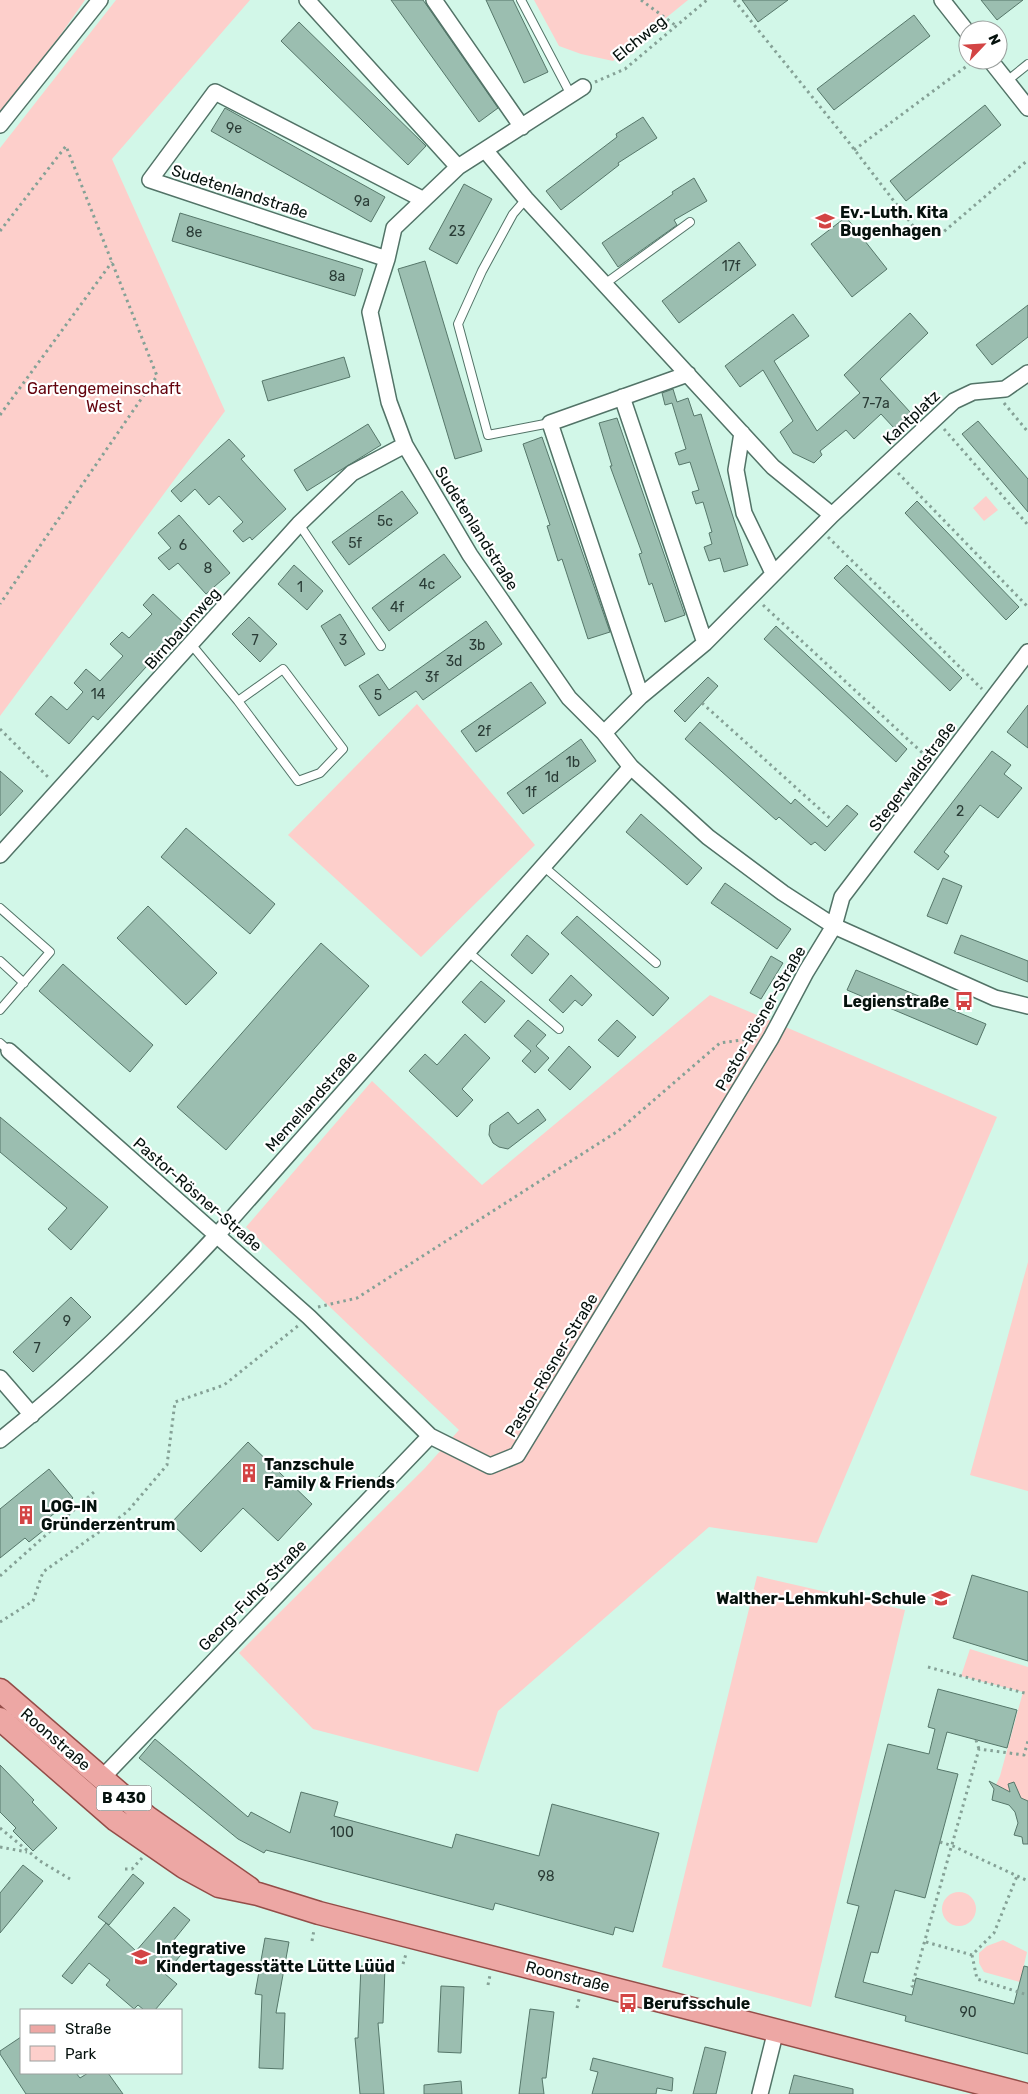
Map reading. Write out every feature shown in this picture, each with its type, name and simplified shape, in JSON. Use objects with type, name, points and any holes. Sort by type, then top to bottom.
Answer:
[{"type":"main road","name":"Roonstraße","points":[[0,1690],[147,1818],[258,1894]]},
{"type":"main road","name":"Roonstraße","points":[[0,1719],[116,1820],[184,1867],[218,1886],[258,1894],[319,1913],[1023,2094]]},
{"type":"street","points":[[0,125],[100,0]]},
{"type":"street","points":[[307,0],[458,167]]},
{"type":"street","points":[[434,0],[522,127]]},
{"type":"street","points":[[942,0],[958,20]]},
{"type":"street","points":[[998,70],[1028,108]]},
{"type":"street","name":"Sudetenlandstraße","points":[[577,91],[458,167],[422,199],[394,228],[387,259],[370,312],[388,402],[405,445],[470,555],[569,698],[604,733],[631,767]]},
{"type":"street","name":"Sudetenlandstraße","points":[[387,259],[150,180],[215,92],[422,199]]},
{"type":"street","points":[[484,150],[526,199],[606,283],[773,467],[832,515],[705,643],[641,696],[604,733]]},
{"type":"street","name":"Kantplatz","points":[[832,515],[935,419],[966,394],[994,391],[1012,386],[1028,373]]},
{"type":"street","points":[[641,696],[550,423],[688,374]]},
{"type":"street","points":[[622,397],[705,643]]},
{"type":"street","points":[[742,433],[736,470],[744,513],[773,573]]},
{"type":"street","name":"Birnbaumweg","points":[[0,855],[61,790],[299,524],[352,473],[405,445]]},
{"type":"street","name":"Stegerwaldstraße","points":[[834,926],[842,897],[1028,652]]},
{"type":"street","points":[[631,767],[708,838],[783,893],[834,926],[995,998],[1028,1006]]},
{"type":"street","name":"Memellandstraße","points":[[0,1440],[32,1415],[149,1308],[218,1234],[466,950],[631,767]]},
{"type":"street","name":"Pastor-Rösner-Straße","points":[[4,1047],[309,1316],[430,1436],[490,1466],[516,1455],[771,1038],[806,972],[834,926]]},
{"type":"street","points":[[0,1378],[32,1415]]},
{"type":"street","name":"Georg-Fuhg-Straße","points":[[101,1779],[430,1436]]},
{"type":"street","points":[[760,2094],[776,2030]]},
{"type":"lane","points":[[521,0],[577,91]]},
{"type":"lane","points":[[1007,81],[1028,64]]},
{"type":"lane","points":[[526,199],[513,214],[482,271],[458,324],[488,435],[550,423]]},
{"type":"lane","points":[[606,283],[690,222]]},
{"type":"lane","points":[[299,524],[381,646]]},
{"type":"lane","points":[[191,644],[238,701],[298,781],[320,772],[343,749],[283,670],[238,701]]},
{"type":"lane","points":[[543,866],[656,964]]},
{"type":"lane","points":[[0,908],[50,952],[0,1010]]},
{"type":"lane","points":[[466,950],[559,1029]]},
{"type":"lane","points":[[0,961],[24,983]]},
{"type":"path","points":[[641,0],[675,25]]},
{"type":"path","name":"Elchweg","points":[[577,91],[625,69],[706,0]]},
{"type":"path","points":[[734,0],[920,235],[941,234],[1028,160]]},
{"type":"path","points":[[854,150],[962,70]]},
{"type":"path","points":[[0,231],[66,146],[158,376],[0,604]]},
{"type":"path","points":[[0,415],[112,262]]},
{"type":"path","points":[[994,391],[1028,432]]},
{"type":"path","points":[[935,419],[1028,525]]},
{"type":"path","points":[[888,462],[1028,607]]},
{"type":"path","points":[[819,528],[992,698]]},
{"type":"path","points":[[752,595],[939,768]]},
{"type":"path","points":[[702,704],[833,821]]},
{"type":"path","points":[[0,729],[61,790]]},
{"type":"path","points":[[0,1622],[33,1601],[43,1572],[127,1512],[166,1465],[175,1402],[224,1385],[320,1305],[357,1298],[610,1136],[720,1043],[745,1038],[771,1038]]},
{"type":"path","points":[[0,1576],[94,1492]]},
{"type":"path","points":[[928,1667],[1028,1694]]},
{"type":"path","points":[[914,1987],[912,1986],[926,1942],[979,1749],[976,1740]]},
{"type":"path","points":[[979,1749],[1026,1756],[1028,1741]]},
{"type":"path","points":[[0,1828],[28,1852],[70,1879]]},
{"type":"path","points":[[940,1842],[953,1846],[1028,1881]]},
{"type":"path","points":[[0,1847],[28,1852]]},
{"type":"path","points":[[124,1869],[132,1869],[144,1856]]},
{"type":"path","points":[[972,1955],[994,1932],[1017,1876]]},
{"type":"path","points":[[926,1942],[972,1955]]},
{"type":"path","points":[[972,1955],[977,1979],[1028,1995]]},
{"type":"green space","points":[[0,0],[85,0],[59,37],[0,112]]},
{"type":"green space","name":"Gartengemeinschaft West","points":[[116,0],[250,0],[112,159],[225,411],[0,716],[0,148]]},
{"type":"green space","points":[[534,0],[688,0],[613,61],[581,54],[559,46]]},
{"type":"green space","points":[[986,496],[998,510],[984,521],[973,508]]},
{"type":"green space","points":[[417,704],[535,845],[421,957],[288,835]]},
{"type":"green space","points":[[710,995],[997,1117],[817,1543],[709,1527],[498,1711],[478,1772],[313,1729],[239,1653],[425,1468],[459,1430],[246,1227],[372,1081],[482,1185]]},
{"type":"green space","points":[[1028,1262],[1028,1491],[970,1475]]},
{"type":"green space","points":[[757,1576],[905,1610],[811,2007],[662,1967]]},
{"type":"green space","points":[[970,1649],[1028,1667],[1028,1811],[1017,1796],[995,1787],[1000,1776],[1023,1692],[961,1676]]},
{"type":"green space","points":[[959,1892],[971,1897],[976,1909],[971,1921],[959,1926],[947,1921],[942,1909],[947,1897]]},
{"type":"green space","points":[[1003,1940],[1027,1952],[1020,1982],[984,1972],[979,1963],[979,1953],[987,1946]]},
{"type":"building","points":[[391,0],[423,0],[498,108],[479,122]]},
{"type":"building","points":[[486,0],[513,0],[548,72],[524,83]]},
{"type":"building","points":[[742,0],[788,0],[758,22]]},
{"type":"building","points":[[981,0],[1023,0],[997,20]]},
{"type":"building","points":[[914,15],[930,36],[834,110],[817,89]]},
{"type":"building","points":[[299,22],[426,146],[408,165],[281,41]]},
{"type":"building","points":[[985,105],[1001,125],[906,201],[890,181]]},
{"type":"building","points":[[225,108],[385,197],[371,222],[211,131]]},
{"type":"building","points":[[643,117],[657,138],[618,163],[619,165],[561,210],[546,191],[617,137],[616,134]]},
{"type":"building","points":[[694,178],[707,201],[674,220],[677,225],[618,267],[602,243]]},
{"type":"building","points":[[464,184],[492,199],[457,264],[429,249]]},
{"type":"building","points":[[180,213],[363,269],[355,296],[172,241]]},
{"type":"building","points":[[846,217],[887,269],[852,297],[811,244]]},
{"type":"building","points":[[739,242],[756,265],[679,323],[662,301]]},
{"type":"building","points":[[425,261],[482,451],[455,459],[398,269]]},
{"type":"building","points":[[1028,305],[1028,337],[992,365],[976,345]]},
{"type":"building","points":[[910,313],[928,333],[880,379],[910,412],[894,428],[881,414],[854,439],[846,430],[820,451],[822,455],[814,463],[793,453],[780,432],[793,421],[763,370],[740,387],[725,366],[793,314],[809,336],[774,361],[817,431],[860,393],[844,375]]},
{"type":"building","points":[[344,357],[350,377],[268,401],[262,381]]},
{"type":"building","points":[[673,389],[677,402],[688,398],[694,416],[701,414],[748,565],[724,572],[720,558],[709,561],[704,547],[712,544],[709,533],[712,532],[703,502],[696,504],[692,492],[699,490],[690,462],[679,465],[675,453],[686,449],[672,403],[665,405],[662,393]]},
{"type":"building","points":[[617,418],[685,615],[665,622],[652,583],[649,585],[639,554],[642,553],[610,466],[612,466],[599,423]]},
{"type":"building","points":[[978,421],[1028,479],[1028,512],[962,434]]},
{"type":"building","points":[[368,424],[381,445],[307,491],[294,470]]},
{"type":"building","points":[[542,437],[610,632],[588,639],[562,559],[558,561],[547,526],[550,525],[523,444]]},
{"type":"building","points":[[229,439],[245,456],[241,459],[286,509],[252,540],[250,537],[243,542],[233,531],[243,522],[219,496],[209,505],[195,489],[181,502],[171,491]]},
{"type":"building","points":[[402,491],[418,513],[349,565],[332,542]]},
{"type":"building","points":[[917,501],[1019,607],[1006,620],[905,513]]},
{"type":"building","points":[[179,515],[230,573],[206,594],[178,563],[169,570],[158,558],[171,548],[158,533]]},
{"type":"building","points":[[444,554],[461,577],[389,631],[372,608]]},
{"type":"building","points":[[294,565],[323,591],[307,610],[278,584]]},
{"type":"building","points":[[847,565],[962,678],[950,691],[834,578]]},
{"type":"building","points":[[153,594],[185,624],[98,720],[93,716],[69,744],[35,714],[51,696],[67,710],[83,692],[74,683],[86,669],[100,681],[123,656],[110,644],[122,632],[129,638],[152,614],[143,605]]},
{"type":"building","points":[[340,614],[365,654],[345,666],[321,626]]},
{"type":"building","points":[[249,617],[277,644],[260,662],[232,634]]},
{"type":"building","points":[[486,621],[502,644],[423,700],[416,691],[379,716],[359,686],[378,674],[389,690]]},
{"type":"building","points":[[776,626],[907,749],[896,762],[764,639]]},
{"type":"building","points":[[708,677],[718,686],[685,722],[674,711]]},
{"type":"building","points":[[531,682],[546,703],[476,752],[461,731]]},
{"type":"building","points":[[1028,705],[1028,748],[1007,732]]},
{"type":"building","points":[[700,722],[791,804],[795,799],[827,827],[847,805],[858,814],[825,851],[815,842],[811,845],[779,817],[776,820],[685,739]]},
{"type":"building","points":[[581,739],[596,761],[523,814],[507,793]]},
{"type":"building","points":[[992,751],[1011,765],[1004,774],[1022,788],[998,818],[980,805],[944,852],[949,856],[938,870],[914,852]]},
{"type":"building","points":[[0,771],[23,791],[0,816]]},
{"type":"building","points":[[641,814],[702,868],[687,885],[626,832]]},
{"type":"building","points":[[186,828],[275,904],[250,934],[161,857]]},
{"type":"building","points":[[943,878],[962,886],[947,924],[927,916]]},
{"type":"building","points":[[725,883],[791,929],[777,949],[711,903]]},
{"type":"building","points":[[148,906],[217,973],[186,1005],[117,938]]},
{"type":"building","points":[[577,916],[669,998],[653,1016],[561,933]]},
{"type":"building","points":[[527,935],[549,954],[532,974],[511,955]]},
{"type":"building","points":[[961,935],[1028,961],[1028,982],[954,953]]},
{"type":"building","points":[[321,943],[369,986],[226,1150],[177,1107]]},
{"type":"building","points":[[771,956],[783,963],[761,999],[750,993]]},
{"type":"building","points":[[63,964],[153,1045],[130,1072],[39,991]]},
{"type":"building","points":[[856,970],[986,1024],[977,1045],[847,990]]},
{"type":"building","points":[[571,975],[592,995],[582,1006],[575,1000],[563,1013],[549,1000]]},
{"type":"building","points":[[481,981],[505,1001],[485,1023],[462,1002]]},
{"type":"building","points":[[528,1020],[546,1035],[536,1046],[549,1058],[535,1073],[522,1061],[531,1051],[514,1036]]},
{"type":"building","points":[[617,1020],[636,1037],[618,1057],[598,1040]]},
{"type":"building","points":[[465,1034],[490,1058],[462,1089],[473,1100],[457,1117],[409,1071],[425,1054],[437,1065]]},
{"type":"building","points":[[569,1046],[591,1067],[570,1090],[548,1070]]},
{"type":"building","points":[[538,1109],[546,1120],[508,1149],[493,1143],[489,1135],[490,1125],[508,1112],[518,1124]]},
{"type":"building","points":[[0,1117],[108,1207],[71,1250],[48,1229],[67,1208],[0,1152]]},
{"type":"building","points":[[71,1297],[91,1317],[33,1372],[13,1352]]},
{"type":"building","name":"Tanzschule Family & Friends","points":[[248,1442],[312,1504],[278,1541],[243,1508],[201,1552],[171,1523]]},
{"type":"building","name":"LOG-IN Gründerzentrum","points":[[49,1469],[73,1498],[45,1521],[49,1526],[29,1542],[25,1538],[0,1558],[0,1509]]},
{"type":"building","points":[[972,1575],[1028,1592],[1028,1661],[953,1638]]},
{"type":"building","points":[[938,1689],[1017,1710],[1007,1748],[947,1732],[937,1769],[958,1774],[925,1898],[895,1890],[878,1953],[871,1952],[863,1982],[912,1995],[916,1978],[1014,2004],[1024,1966],[1028,1967],[1028,2054],[905,2021],[906,2016],[835,1997],[859,1906],[847,1903],[888,1744],[929,1754],[935,1729],[928,1727]]},
{"type":"building","points":[[155,1739],[248,1817],[251,1812],[290,1833],[301,1792],[338,1802],[334,1816],[452,1848],[456,1834],[539,1856],[552,1804],[659,1833],[633,1932],[615,1927],[613,1935],[495,1903],[493,1910],[266,1850],[264,1853],[238,1839],[139,1758]]},
{"type":"building","points":[[0,1765],[34,1800],[32,1802],[57,1828],[33,1851],[13,1831],[16,1828],[0,1812]]},
{"type":"building","points":[[989,1781],[1010,1792],[1008,1784],[1014,1782],[1021,1798],[1028,1801],[1028,1844],[1023,1844],[1022,1837],[1014,1835],[1018,1823],[1015,1812],[1009,1805],[992,1800],[994,1789]]},
{"type":"building","points":[[23,1865],[43,1881],[0,1933],[0,1893]]},
{"type":"building","points":[[133,1874],[144,1883],[109,1925],[98,1917]]},
{"type":"building","name":"Integrative Kindertagesstätte Lütte Lüüd","points":[[174,1907],[190,1920],[173,1941],[185,1950],[165,1974],[177,1984],[156,2009],[143,2009],[138,2005],[134,2009],[106,1985],[110,1980],[89,1963],[72,1984],[62,1976],[106,1923],[136,1951]]},
{"type":"building","points":[[265,1938],[289,1942],[276,2013],[285,2013],[283,2069],[259,2068],[262,1995],[255,1994]]},
{"type":"building","points":[[361,1966],[385,1967],[383,2023],[378,2023],[384,2094],[360,2094],[355,2038],[358,2038]]},
{"type":"building","points":[[441,1986],[464,1987],[461,2053],[438,2052]]},
{"type":"building","points":[[530,2009],[554,2012],[546,2078],[542,2078],[544,2094],[519,2094]]},
{"type":"building","points":[[20,2038],[20,2074],[77,2074],[80,2078],[86,2074],[109,2074],[123,2094],[26,2094],[0,2054],[0,2051]]},
{"type":"building","points":[[705,2047],[726,2052],[716,2094],[693,2094]]},
{"type":"building","points":[[593,2058],[673,2078],[672,2091],[657,2088],[656,2094],[592,2094],[598,2072],[590,2070]]},
{"type":"building","points":[[794,2075],[853,2089],[853,2094],[789,2094]]},
{"type":"building","points":[[461,2081],[462,2094],[424,2094],[424,2085]]},
{"type":"place","name":"Ev.-Luth. Kita Bugenhagen","points":[[825,221]]},
{"type":"place","name":"Legienstraße","points":[[964,1001]]},
{"type":"place","name":"Tanzschule Family & Friends","points":[[249,1473]]},
{"type":"place","name":"LOG-IN Gründerzentrum","points":[[26,1515]]},
{"type":"place","name":"Walther-Lehmkuhl-Schule","points":[[941,1598]]},
{"type":"place","name":"Integrative Kindertagesstätte Lütte Lüüd","points":[[141,1957]]},
{"type":"place","name":"Berufsschule","points":[[628,2003]]}]
